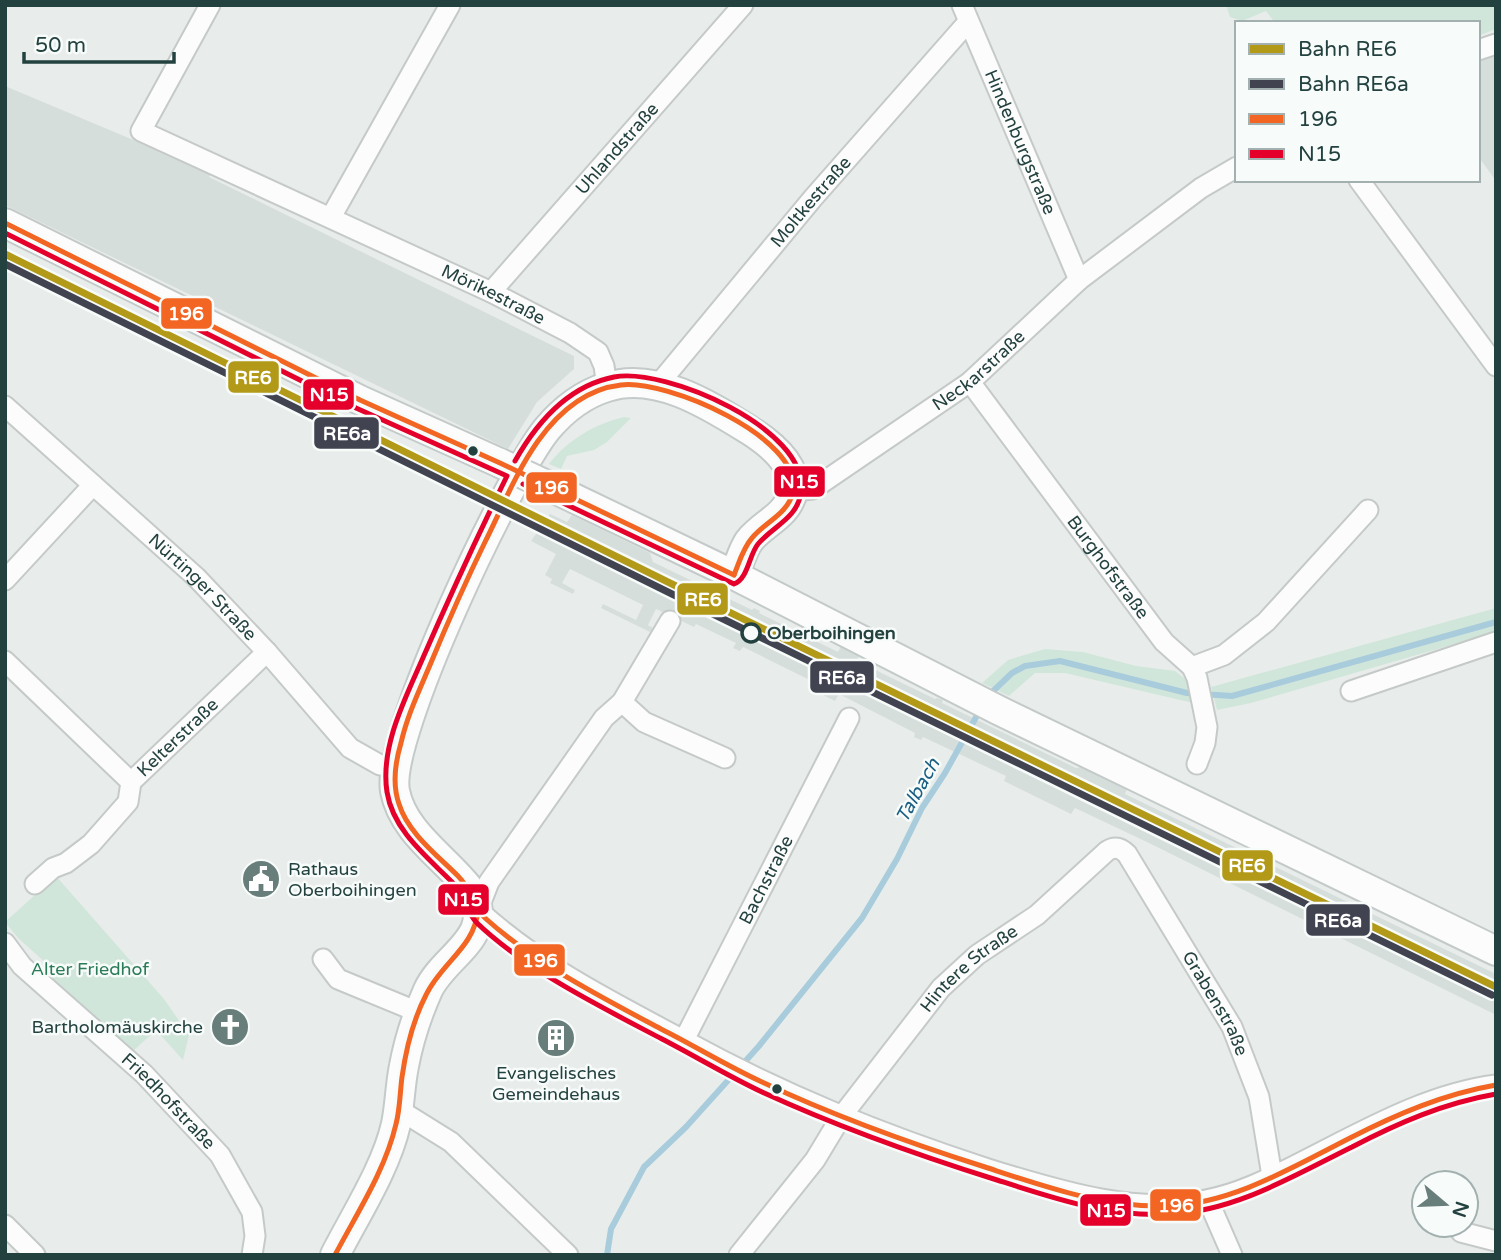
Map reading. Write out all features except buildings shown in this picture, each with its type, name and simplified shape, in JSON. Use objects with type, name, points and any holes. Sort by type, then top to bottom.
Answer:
[{"type":"main road","points":[[5,223],[360,400],[500,463],[734,575],[998,710],[1496,951]]},
{"type":"main road","points":[[335,1255],[386,1153],[396,1124],[410,1034],[418,1012],[432,982],[471,937],[477,925],[478,910],[471,891],[411,827],[399,805],[394,787],[396,766],[410,717],[453,610],[525,462],[560,415],[582,398],[607,387],[630,383],[657,386],[695,399],[762,438],[789,468],[793,478],[793,491],[788,505],[749,541],[734,575]]},
{"type":"street","name":"Mörikestraße","points":[[210,5],[141,131],[491,292],[583,341],[598,352],[604,366],[607,387]]},
{"type":"street","points":[[331,217],[450,5]]},
{"type":"street","name":"Uhlandstraße","points":[[491,292],[743,5]]},
{"type":"street","name":"Hindenburgstraße","points":[[965,13],[1079,280]]},
{"type":"street","name":"Moltkestraße","points":[[657,386],[965,13]]},
{"type":"street","name":"Neckarstraße","points":[[793,491],[813,489],[970,382],[1079,280],[1202,188],[1235,168]]},
{"type":"street","points":[[1360,182],[1496,366]]},
{"type":"street","name":"Burghofstraße","points":[[970,382],[1164,642],[1192,667],[1202,697],[1207,734],[1197,764]]},
{"type":"street","name":"Nürtinger Straße","points":[[5,406],[196,577],[267,652],[350,748],[380,765],[396,766]]},
{"type":"street","points":[[5,580],[93,485]]},
{"type":"street","points":[[1192,667],[1230,651],[1266,622],[1368,510]]},
{"type":"street","points":[[670,621],[622,702],[604,718],[489,882],[478,910],[495,926],[559,972],[612,1004],[728,1065],[841,1117],[949,1156],[1038,1184],[1119,1202],[1166,1206],[1208,1200],[1272,1176],[1405,1112],[1470,1088],[1496,1085]]},
{"type":"street","points":[[1351,691],[1496,642]]},
{"type":"street","name":"Kelterstraße","points":[[36,884],[53,868],[66,863],[91,844],[128,802],[131,782],[267,652]]},
{"type":"street","points":[[5,661],[131,782]]},
{"type":"street","points":[[622,702],[644,722],[725,758]]},
{"type":"street","name":"Bachstraße","points":[[684,1041],[849,718]]},
{"type":"street","name":"Hintere Straße","points":[[739,1255],[815,1160],[841,1117],[941,988],[977,955],[1037,915],[1107,851],[1120,849]]},
{"type":"street","name":"Grabenstraße","points":[[1120,849],[1127,854],[1232,1027],[1259,1097],[1272,1176]]},
{"type":"street","name":"Friedhofstraße","points":[[5,943],[22,966],[144,1074],[220,1155],[252,1212],[255,1236],[251,1255]]},
{"type":"street","points":[[323,960],[338,979],[418,1012]]},
{"type":"street","points":[[398,1109],[451,1142],[568,1255]]},
{"type":"street","points":[[1208,1200],[1232,1255]]},
{"type":"street","points":[[5,1225],[35,1255]]},
{"type":"shaded area","points":[[1496,55],[1496,181],[1480,159],[1480,59]]},
{"type":"shaded area","points":[[5,86],[212,173],[209,177],[574,356],[574,369],[537,402],[508,449],[5,205]]},
{"type":"shaded area","points":[[550,514],[567,522],[572,515],[650,553],[653,562],[752,610],[754,608],[760,611],[759,613],[838,652],[841,646],[858,654],[857,661],[935,699],[943,700],[942,703],[1076,768],[1090,765],[1129,784],[1125,794],[1496,974],[1496,1015],[1147,842],[1075,808],[1071,814],[1004,781],[1006,776],[923,737],[921,740],[914,737],[915,733],[839,694],[835,701],[821,694],[824,687],[743,647],[740,651],[733,648],[736,643],[696,624],[694,627],[656,609],[648,625],[653,628],[650,632],[601,608],[603,604],[636,620],[643,605],[570,569],[562,583],[575,590],[573,594],[550,583],[552,579],[545,575],[556,554],[531,541]]},
{"type":"green space","points":[[1226,5],[1496,5],[1496,29],[1480,35],[1480,21],[1274,21],[1266,11],[1242,21],[1230,17]]},
{"type":"green space","points":[[624,417],[631,418],[607,442],[594,450],[567,456],[561,469],[549,464],[582,434]]},
{"type":"green space","points":[[1496,608],[1496,632],[1251,703],[1217,710],[1211,687]]},
{"type":"green space","points":[[1045,649],[1083,652],[1136,666],[1175,671],[1189,682],[1193,703],[1065,673],[1035,673],[1009,696],[982,683],[1008,660]]},
{"type":"green space","name":"Alter Friedhof","points":[[56,876],[164,999],[189,1035],[183,1060],[156,1030],[132,1052],[48,980],[54,970],[19,939],[5,922]]},
{"type":"waterway","name":"Talbach","points":[[989,695],[1012,673],[1025,666],[1060,661],[1187,693],[1232,696],[1496,622]]},
{"type":"waterway","name":"Talbach","points":[[607,1255],[611,1229],[644,1167],[686,1127],[759,1046],[862,918],[980,710]]},
{"type":"rail line","name":"RE6","points":[[5,254],[1496,987]]},
{"type":"rail line","name":"RE6a","points":[[5,264],[1492,995]]},
{"type":"transit line","name":"196","points":[[5,223],[360,400],[500,463],[734,575]]},
{"type":"transit line","name":"N15","points":[[5,233],[356,408],[507,476],[395,724],[387,758],[387,792],[390,806],[403,830],[456,887],[477,923],[518,956],[565,987],[749,1086],[849,1129],[1040,1193],[1127,1213],[1171,1214],[1242,1199],[1287,1180],[1404,1122],[1440,1108],[1496,1094]]},
{"type":"transit line","name":"N15","points":[[515,461],[533,433],[568,397],[597,382],[614,377],[637,376],[698,392],[759,425],[783,446],[798,469],[801,492],[795,509],[758,544],[745,572],[734,584],[523,484]]},
{"type":"transit line","name":"196","points":[[734,575],[749,542],[790,500],[793,492],[790,471],[777,451],[755,432],[727,416],[668,391],[621,385],[608,387],[574,404],[554,421],[538,441],[503,503],[410,713],[397,758],[396,789],[399,804],[409,825],[463,881],[481,914],[547,965],[736,1069],[844,1118],[1029,1181],[1097,1200],[1144,1206],[1191,1204],[1215,1199],[1284,1172],[1403,1113],[1439,1099],[1496,1085]]},
{"type":"transit line","name":"196","points":[[335,1255],[370,1191],[391,1141],[408,1045],[421,1005],[432,984],[471,934],[478,910]]},
{"type":"place","name":"Oberboihingen","points":[[751,633]]},
{"type":"place","name":"Rathaus Oberboihingen","points":[[261,879]]},
{"type":"place","name":"Bartholomäuskirche","points":[[230,1027]]},
{"type":"place","name":"Evangelisches Gemeindehaus","points":[[556,1038]]}]
